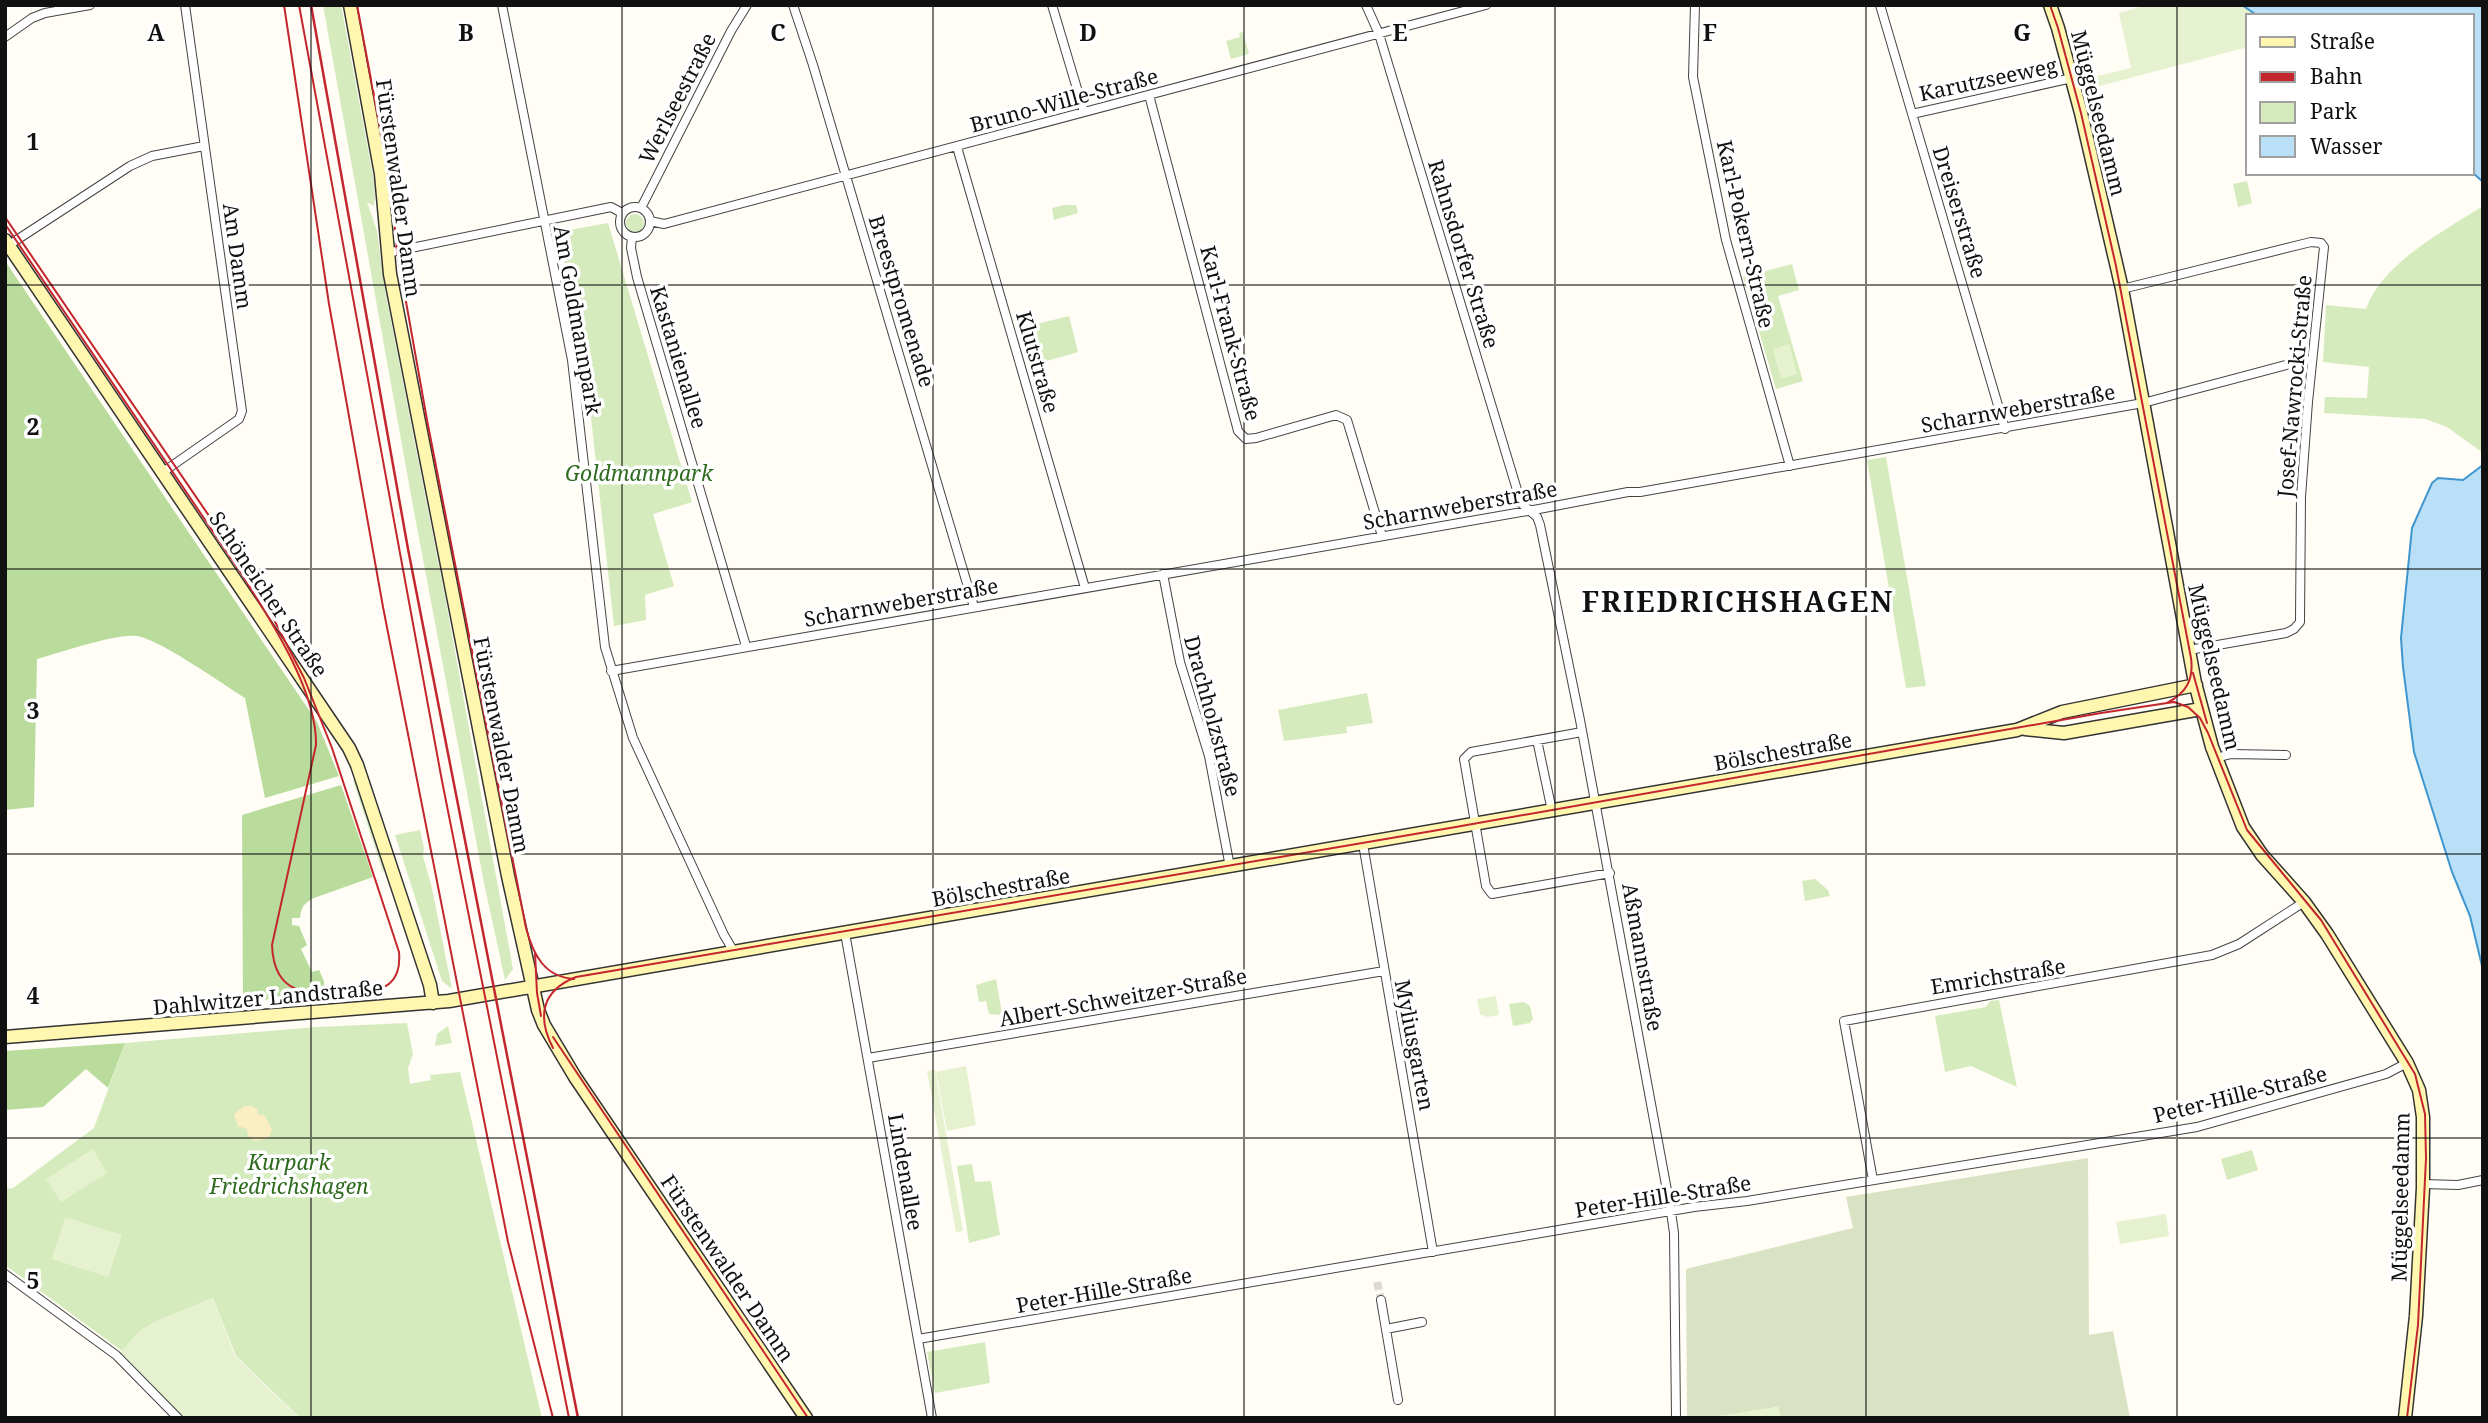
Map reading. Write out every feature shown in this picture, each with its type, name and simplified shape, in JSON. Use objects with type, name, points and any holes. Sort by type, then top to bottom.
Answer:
[{"type":"main road","name":"Fürstenwalder Damm","points":[[350,5],[381,174],[387,253],[506,864],[544,1025],[575,1077],[806,1418]]},
{"type":"main road","name":"Müggelseedamm","points":[[2050,5],[2072,78],[2122,289],[2196,685],[2216,758],[2245,831],[2328,934],[2407,1063],[2422,1105],[2423,1184],[2416,1316],[2405,1418]]},
{"type":"main road","name":"Schöneicher Straße","points":[[7,243],[349,748],[417,947],[433,1003]]},
{"type":"main road","name":"Bölschestraße","points":[[533,986],[2021,729],[2058,713],[2196,685]]},
{"type":"main road","name":"Bölschestraße","points":[[2021,729],[2064,733],[2201,709]]},
{"type":"main road","name":"Dahlwitzer Landstraße","points":[[5,1037],[433,1003],[533,986]]},
{"type":"street","points":[[5,37],[32,18],[45,13],[90,5]]},
{"type":"street","name":"Am Damm","points":[[163,472],[240,419],[242,411],[185,5]]},
{"type":"street","name":"Am Goldmannpark","points":[[502,5],[572,360],[600,616],[611,671],[645,766],[734,952]]},
{"type":"street","name":"Werlseestraße","points":[[641,208],[731,31],[747,5]]},
{"type":"street","name":"Breestpromenade","points":[[793,5],[974,607]]},
{"type":"street","points":[[1052,5],[1084,112]]},
{"type":"street","name":"Rahnsdorfer Straße","points":[[1366,5],[1379,33],[1521,503],[1530,510]]},
{"type":"street","name":"Bruno-Wille-Straße","points":[[650,221],[664,224],[846,177],[1486,5]]},
{"type":"street","name":"Karl-Pokern-Straße","points":[[1695,5],[1693,76],[1726,240],[1790,466]]},
{"type":"street","name":"Dreiserstraße","points":[[1880,5],[2005,429]]},
{"type":"street","name":"Karutzseeweg","points":[[1912,114],[2072,78]]},
{"type":"street","name":"Karl-Frank-Straße","points":[[1149,95],[1238,431],[1246,439],[1256,438],[1336,415],[1343,416],[1382,536]]},
{"type":"street","points":[[7,243],[130,166],[152,156],[204,146]]},
{"type":"street","name":"Klutstraße","points":[[957,147],[1085,588]]},
{"type":"street","points":[[387,253],[611,207],[622,213]]},
{"type":"street","points":[[628,208],[641,208],[648,214],[650,221],[645,234],[632,237],[621,228],[622,213],[628,208]]},
{"type":"street","name":"Kastanienallee","points":[[632,237],[631,248],[637,277],[746,646]]},
{"type":"street","name":"Josef-Nawrocki-Straße","points":[[2122,289],[2311,242],[2321,243],[2324,247],[2301,497],[2300,622],[2286,633],[2189,650]]},
{"type":"street","name":"Scharnweberstraße","points":[[611,671],[1628,492],[2005,429],[2143,403],[2305,360],[2312,361]]},
{"type":"street","name":"Aßmannstraße","points":[[1530,510],[1540,525],[1582,732],[1671,1212],[1674,1233],[1676,1418]]},
{"type":"street","name":"Drachholzstraße","points":[[1163,574],[1175,644],[1209,756],[1230,867]]},
{"type":"street","points":[[1582,732],[1471,752],[1464,759],[1486,886],[1492,894],[1609,873]]},
{"type":"street","points":[[1537,740],[1552,811]]},
{"type":"street","points":[[2216,758],[2231,754],[2286,755]]},
{"type":"street","name":"Myliusgarten","points":[[1363,844],[1433,1252]]},
{"type":"street","name":"Emrichstraße","points":[[1873,1180],[1844,1021],[2212,955],[2239,944],[2304,902]]},
{"type":"street","name":"Lindenallee","points":[[845,933],[932,1418]]},
{"type":"street","name":"Albert-Schweitzer-Straße","points":[[868,1058],[1384,971]]},
{"type":"street","name":"Peter-Hille-Straße","points":[[918,1339],[1671,1212],[2197,1127],[2386,1074],[2407,1063]]},
{"type":"street","points":[[2423,1184],[2458,1185],[2483,1180]]},
{"type":"street","points":[[5,1274],[116,1354],[178,1418]]},
{"type":"street","points":[[1381,1300],[1398,1400]]},
{"type":"street","points":[[1386,1329],[1422,1322]]},
{"type":"green space","points":[[323,5],[341,5],[374,181],[374,206],[367,202],[377,231],[385,290],[446,602],[513,969],[505,980],[484,883],[412,501]]},
{"type":"green space","points":[[2146,5],[2242,5],[2255,14],[2246,14],[2246,48],[2088,89],[2085,79],[2131,68],[2119,13]]},
{"type":"green space","points":[[1243,32],[1249,54],[1231,59],[1226,41],[1240,37],[1239,33]]},
{"type":"green space","points":[[2247,181],[2252,203],[2238,207],[2233,184]]},
{"type":"green space","points":[[1076,205],[1078,213],[1054,220],[1052,208]]},
{"type":"green space","points":[[2483,206],[2483,453],[2447,427],[2425,419],[2324,413],[2325,397],[2367,398],[2369,367],[2323,362],[2326,305],[2366,309],[2374,292],[2400,263],[2433,237]]},
{"type":"green space","points":[[635,214],[641,217],[644,223],[641,229],[635,232],[629,229],[626,223],[629,217]]},
{"type":"green space","name":"Goldmannpark","points":[[608,223],[692,502],[653,514],[674,586],[645,595],[646,620],[614,626],[584,354],[558,232]]},
{"type":"green space","points":[[5,261],[317,722],[339,776],[265,798],[245,698],[160,645],[137,636],[128,636],[102,640],[37,659],[34,807],[5,810]]},
{"type":"green space","points":[[1792,264],[1799,290],[1778,296],[1803,381],[1776,389],[1743,277]]},
{"type":"green space","points":[[1069,316],[1078,352],[1033,365],[1023,331],[1025,327]]},
{"type":"green space","points":[[1789,344],[1797,374],[1781,379],[1773,349]]},
{"type":"green space","points":[[1886,457],[1926,686],[1906,688],[1867,460]]},
{"type":"green space","points":[[1367,693],[1373,723],[1346,727],[1347,733],[1284,741],[1278,710]]},
{"type":"green space","points":[[353,780],[356,782],[385,869],[383,872]]},
{"type":"green space","points":[[341,785],[373,877],[314,898],[304,906],[300,918],[292,918],[292,925],[299,926],[307,945],[301,949],[312,972],[319,970],[324,981],[324,996],[243,1001],[242,815]]},
{"type":"green space","points":[[420,830],[423,856],[452,989],[442,981],[395,835]]},
{"type":"green space","points":[[1815,879],[1828,890],[1830,896],[1805,901],[1802,881]]},
{"type":"green space","points":[[996,979],[1002,1013],[999,1015],[989,1014],[986,1001],[979,1002],[976,985]]},
{"type":"green space","points":[[1496,996],[1499,1015],[1487,1017],[1480,1014],[1477,999]]},
{"type":"green space","points":[[1999,1000],[2017,1087],[1971,1066],[1945,1072],[1935,1016],[1986,1007],[1990,1001]]},
{"type":"green space","points":[[1524,1002],[1530,1006],[1533,1019],[1530,1023],[1513,1026],[1509,1004]]},
{"type":"green space","name":"Kurpark Friedrichshagen","points":[[407,1023],[413,1054],[408,1068],[410,1084],[431,1080],[430,1075],[460,1072],[542,1418],[300,1418],[236,1356],[213,1298],[159,1320],[140,1331],[122,1351],[5,1265],[5,1189],[13,1188],[94,1128],[125,1043],[317,1027]]},
{"type":"green space","points":[[448,1026],[452,1043],[435,1046],[437,1034]]},
{"type":"green space","points":[[125,1043],[108,1088],[86,1069],[43,1107],[5,1110],[5,1051]]},
{"type":"green space","points":[[966,1066],[976,1125],[947,1131],[936,1072]]},
{"type":"green space","points":[[935,1070],[963,1231],[956,1232],[927,1071]]},
{"type":"green space","points":[[93,1149],[107,1173],[61,1202],[46,1179]]},
{"type":"green space","points":[[2252,1150],[2258,1170],[2227,1180],[2221,1159]]},
{"type":"green space","points":[[2088,1158],[2089,1335],[2113,1331],[2130,1418],[1780,1418],[1778,1407],[1707,1418],[1687,1418],[1686,1269],[1853,1228],[1846,1197]]},
{"type":"green space","points":[[972,1164],[975,1182],[991,1181],[1000,1235],[969,1243],[957,1166]]},
{"type":"green space","points":[[2166,1214],[2169,1236],[2120,1244],[2116,1222]]},
{"type":"green space","points":[[65,1217],[122,1235],[108,1277],[52,1259]]},
{"type":"green space","points":[[213,1298],[235,1356],[299,1418],[182,1418],[120,1353],[140,1331],[159,1320]]},
{"type":"green space","points":[[985,1342],[990,1383],[935,1393],[927,1352]]},
{"type":"green space","points":[[1778,1407],[1780,1418],[1707,1418]]},
{"type":"sand","points":[[245,1106],[252,1106],[258,1110],[257,1114],[265,1116],[272,1130],[269,1138],[254,1141],[248,1136],[247,1129],[238,1126],[234,1114]]},
{"type":"water","points":[[2242,5],[2483,5],[2483,182],[2474,174],[2474,14],[2255,14]]},
{"type":"water","points":[[2483,465],[2483,970],[2470,916],[2452,872],[2414,752],[2401,638],[2412,528],[2432,483],[2438,478],[2463,480]]},
{"type":"tunnel","points":[[1377,1282],[1381,1300]]},
{"type":"tram line","points":[[284,5],[329,304],[383,607],[508,1242],[553,1418]]},
{"type":"tram line","points":[[299,5],[442,781],[569,1418]]},
{"type":"tram line","points":[[357,5],[391,186],[397,251],[427,420],[526,928],[536,955],[547,969],[574,979]]},
{"type":"tram line","points":[[2050,5],[2081,113],[2116,266],[2191,658],[2191,673],[2187,685],[2167,703]]},
{"type":"tram line","points":[[5,217],[233,551],[270,612],[304,678],[332,748],[399,952],[397,973],[386,986],[367,990],[309,992],[287,984],[280,975],[274,963],[272,945],[316,745],[309,702],[301,680],[243,576],[5,224]]},
{"type":"tram line","points":[[2193,673],[2207,723]]},
{"type":"tram line","points":[[553,1048],[545,1026],[545,1006],[555,990],[576,977],[2174,702],[2188,707],[2200,718],[2247,830],[2321,920],[2415,1074],[2425,1114],[2426,1158],[2418,1325],[2407,1418]]},
{"type":"tram line","points":[[535,953],[541,1016]]},
{"type":"tram line","points":[[553,1037],[808,1418]]},
{"type":"railway","points":[[311,5],[408,549],[578,1418]]},
{"type":"district","name":"FRIEDRICHSHAGEN","points":[[1738,601]]}]
